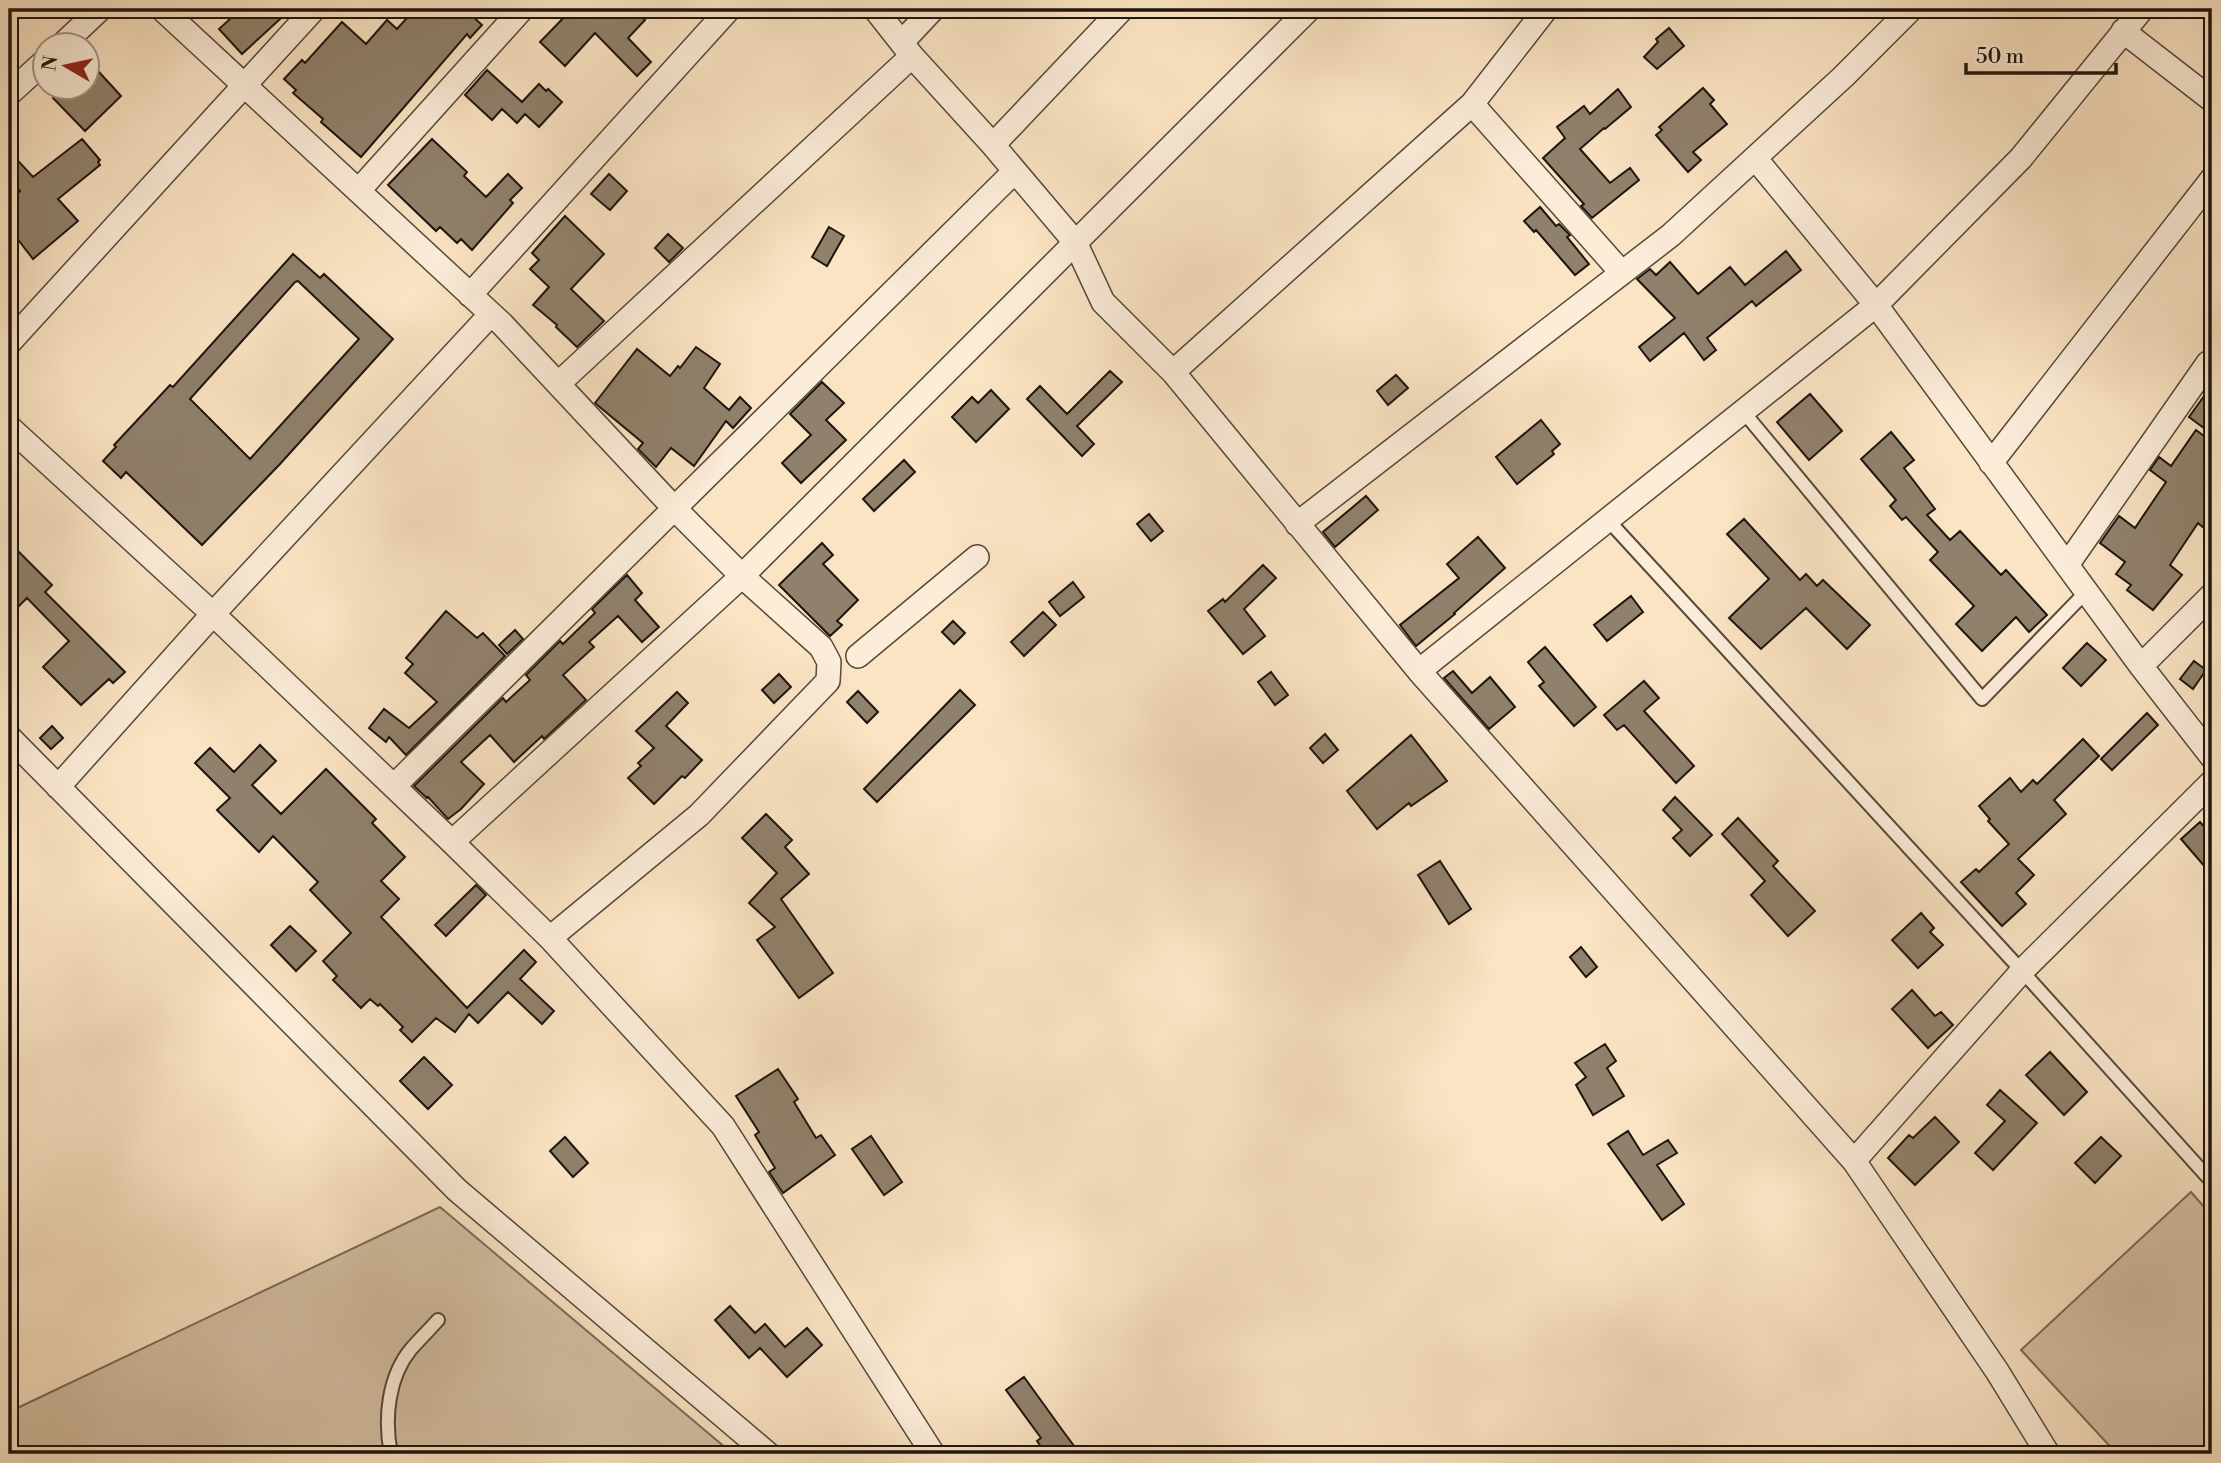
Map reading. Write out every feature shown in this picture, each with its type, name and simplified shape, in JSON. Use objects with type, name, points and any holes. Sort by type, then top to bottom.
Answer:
[{"type":"street","points":[[76,32],[100,9]]},
{"type":"street","points":[[162,9],[491,314],[674,508],[742,576],[821,647],[829,662],[828,681],[699,815],[550,938]]},
{"type":"street","points":[[9,342],[314,9]]},
{"type":"street","points":[[359,190],[522,9]]},
{"type":"street","points":[[470,295],[729,9]]},
{"type":"street","points":[[875,9],[1075,242],[1103,302],[1173,372],[1419,671],[1854,1161],[1997,1371],[2048,1454]]},
{"type":"street","points":[[558,384],[907,49],[933,9]]},
{"type":"street","points":[[993,145],[1122,9]]},
{"type":"street","points":[[452,842],[742,576],[1308,9]]},
{"type":"street","points":[[1173,372],[1472,104],[1546,9]]},
{"type":"street","points":[[1297,524],[1671,234],[1843,77],[1911,9]]},
{"type":"street","points":[[1419,671],[1876,305],[2021,158],[2142,9]]},
{"type":"street","points":[[2123,31],[2212,100]]},
{"type":"street","points":[[9,94],[32,73]]},
{"type":"street","points":[[1472,104],[1622,273]]},
{"type":"street","points":[[1755,158],[1876,305],[2141,666],[2212,757]]},
{"type":"street","points":[[394,786],[1014,172]]},
{"type":"street","points":[[1991,463],[2212,179]]},
{"type":"street","points":[[58,787],[213,614],[491,314]]},
{"type":"street","points":[[2067,565],[2208,363],[2212,362]]},
{"type":"street","points":[[9,427],[213,614],[452,842],[550,938],[723,1126],[933,1454]]},
{"type":"street","points":[[858,656],[977,557]]},
{"type":"street","points":[[2141,666],[2212,595]]},
{"type":"street","points":[[9,737],[457,1190],[768,1454]]},
{"type":"street","points":[[1854,1161],[2022,971],[2212,782]]},
{"type":"lane","points":[[1742,411],[1982,699],[2086,592]]},
{"type":"lane","points":[[1607,519],[2212,1182]]},
{"type":"lane","points":[[391,1454],[387,1409],[396,1375],[410,1350],[438,1321]]},
{"type":"shaded area","points":[[2191,1192],[2212,1216],[2212,1454],[2117,1454],[2021,1350]]},
{"type":"shaded area","points":[[440,1207],[733,1454],[9,1454],[9,1412]]},
{"type":"building","points":[[241,9],[291,9],[242,54],[219,29]]},
{"type":"building","points":[[415,9],[454,9],[462,16],[467,11],[482,25],[470,38],[467,34],[361,157],[321,122],[323,119],[293,93],[296,90],[284,79],[302,60],[305,63],[342,22],[366,44],[387,20],[397,29]]},
{"type":"building","points":[[572,9],[633,9],[645,20],[628,38],[651,62],[637,76],[595,33],[565,66],[540,42]]},
{"type":"building","points":[[1669,28],[1684,46],[1657,69],[1644,57],[1658,42],[1656,39]]},
{"type":"building","points":[[487,70],[522,102],[539,84],[562,102],[539,127],[525,114],[517,123],[502,109],[492,120],[465,95]]},
{"type":"building","points":[[102,75],[121,96],[85,131],[57,102],[102,102]]},
{"type":"building","points":[[1703,88],[1714,100],[1710,104],[1727,124],[1693,152],[1701,160],[1688,172],[1656,135],[1662,130],[1659,127]]},
{"type":"building","points":[[1618,89],[1631,107],[1580,149],[1610,183],[1630,168],[1639,180],[1592,218],[1581,206],[1584,204],[1543,158],[1565,138],[1557,127],[1584,106],[1590,114]]},
{"type":"building","points":[[82,139],[100,160],[100,165],[58,199],[78,221],[33,259],[9,228],[9,202],[20,191],[9,179],[9,151],[33,177]]},
{"type":"building","points":[[432,139],[467,172],[464,176],[486,197],[508,174],[522,188],[510,200],[513,203],[472,250],[461,239],[457,243],[440,227],[436,231],[388,185]]},
{"type":"building","points":[[609,174],[627,191],[610,210],[591,194]]},
{"type":"building","points":[[1540,207],[1556,226],[1559,224],[1570,235],[1567,237],[1589,264],[1575,275],[1536,230],[1534,232],[1524,221]]},
{"type":"building","points":[[565,216],[604,254],[571,289],[604,321],[577,347],[557,325],[533,305],[549,287],[530,269],[539,260],[532,253]]},
{"type":"building","points":[[829,227],[844,236],[827,266],[812,257]]},
{"type":"building","points":[[668,234],[683,248],[669,262],[655,248]]},
{"type":"building","points":[[1786,251],[1801,270],[1756,306],[1752,301],[1707,338],[1716,350],[1704,360],[1684,333],[1650,361],[1639,347],[1675,318],[1637,279],[1650,269],[1656,275],[1670,262],[1698,294],[1730,267],[1745,285]]},
{"type":"building","points":[[293,254],[320,278],[324,274],[393,339],[280,464],[202,545],[126,472],[121,478],[103,461],[116,447],[114,445],[170,385],[173,387]],"holes":[[[298,281],[359,339],[250,459],[190,399],[295,282]]]},
{"type":"building","points":[[696,347],[720,364],[704,388],[729,410],[740,397],[751,408],[733,428],[726,421],[694,466],[671,448],[656,467],[638,449],[643,443],[595,403],[637,349],[670,376],[678,366],[680,368]]},
{"type":"building","points":[[1110,371],[1122,382],[1077,426],[1094,444],[1082,456],[1027,399],[1040,386],[1067,414]]},
{"type":"building","points":[[1396,375],[1408,388],[1388,405],[1377,391]]},
{"type":"building","points":[[822,382],[844,403],[826,420],[846,440],[801,483],[782,463],[811,435],[790,414]]},
{"type":"building","points":[[2212,385],[2212,434],[2189,417]]},
{"type":"building","points":[[991,390],[1009,409],[976,442],[952,417],[972,397],[978,403]]},
{"type":"building","points":[[1810,394],[1842,431],[1809,460],[1777,422]]},
{"type":"building","points":[[1541,420],[1560,444],[1552,451],[1554,454],[1517,484],[1496,457]]},
{"type":"building","points":[[2196,430],[2212,442],[2212,535],[2198,523],[2170,565],[2182,575],[2153,610],[2127,590],[2131,585],[2116,574],[2125,562],[2100,543],[2119,516],[2135,528],[2166,482],[2150,470],[2159,457],[2171,466]]},
{"type":"building","points":[[1891,432],[1914,460],[1904,468],[1935,509],[1927,515],[1950,540],[1960,531],[2001,575],[2006,570],[2047,615],[2029,632],[2016,617],[1982,651],[1956,624],[1974,606],[1930,560],[1938,552],[1906,517],[1902,520],[1890,506],[1896,500],[1861,459]]},
{"type":"building","points":[[904,460],[915,472],[874,511],[863,499]]},
{"type":"building","points":[[1366,496],[1378,510],[1335,547],[1323,532]]},
{"type":"building","points":[[1149,514],[1163,531],[1151,541],[1137,524]]},
{"type":"building","points":[[1744,519],[1800,580],[1806,574],[1817,586],[1823,580],[1870,625],[1847,649],[1806,608],[1761,649],[1729,618],[1769,579],[1727,534]]},
{"type":"building","points":[[1478,537],[1505,568],[1416,646],[1400,625],[1459,578],[1447,564]]},
{"type":"building","points":[[822,543],[833,555],[823,564],[858,600],[837,621],[842,625],[830,636],[779,585]]},
{"type":"building","points":[[18,551],[52,585],[45,592],[125,672],[113,683],[109,679],[81,705],[43,667],[69,641],[27,598],[9,616],[9,560]]},
{"type":"building","points":[[1263,565],[1276,578],[1244,609],[1265,636],[1243,654],[1208,611],[1223,599],[1225,602]]},
{"type":"building","points":[[627,575],[642,593],[635,600],[659,627],[642,642],[618,616],[589,642],[594,647],[563,675],[586,700],[544,739],[542,736],[514,762],[490,735],[461,762],[484,784],[448,819],[414,786],[503,698],[506,702],[530,680],[526,675],[560,641],[563,644],[595,613],[592,609]]},
{"type":"building","points":[[1073,582],[1084,597],[1060,616],[1049,602]]},
{"type":"building","points":[[1631,596],[1643,612],[1607,641],[1594,625]]},
{"type":"building","points":[[446,611],[477,638],[483,633],[505,656],[406,755],[389,737],[386,742],[369,728],[384,709],[409,728],[437,702],[405,673],[413,664],[406,658]]},
{"type":"building","points":[[1043,612],[1056,625],[1024,656],[1011,642]]},
{"type":"building","points":[[953,621],[965,633],[954,644],[942,632]]},
{"type":"building","points":[[515,630],[523,639],[507,654],[499,645]]},
{"type":"building","points":[[2087,643],[2106,660],[2081,686],[2063,668]]},
{"type":"building","points":[[1545,647],[1596,707],[1574,726],[1539,686],[1544,682],[1528,662]]},
{"type":"building","points":[[2194,661],[2206,670],[2193,689],[2180,679]]},
{"type":"building","points":[[1453,671],[1472,693],[1490,677],[1515,707],[1489,729],[1444,678]]},
{"type":"building","points":[[1271,672],[1288,695],[1275,705],[1258,682]]},
{"type":"building","points":[[779,674],[791,687],[774,703],[762,690]]},
{"type":"building","points":[[1644,681],[1659,698],[1644,711],[1694,766],[1676,783],[1624,725],[1617,730],[1604,715]]},
{"type":"building","points":[[960,690],[975,705],[877,802],[864,789]]},
{"type":"building","points":[[858,691],[878,712],[867,723],[847,702]]},
{"type":"building","points":[[677,692],[688,703],[666,726],[702,760],[654,804],[628,778],[641,766],[638,763],[654,748],[636,731]]},
{"type":"building","points":[[2147,713],[2158,725],[2112,770],[2101,759]]},
{"type":"building","points":[[52,726],[63,738],[51,749],[40,738]]},
{"type":"building","points":[[1325,734],[1338,750],[1323,763],[1310,748]]},
{"type":"building","points":[[1411,735],[1447,781],[1411,806],[1409,803],[1377,829],[1347,791]]},
{"type":"building","points":[[2083,739],[2099,756],[2054,800],[2066,814],[2018,859],[2034,875],[2016,893],[2026,904],[2002,926],[1961,882],[1976,869],[1979,872],[2009,844],[1988,821],[1990,819],[1979,806],[2010,778],[2021,792],[2033,780],[2037,784]]},
{"type":"building","points":[[260,745],[276,761],[252,785],[281,814],[326,769],[376,819],[372,823],[405,857],[381,881],[399,899],[381,917],[467,1008],[524,950],[536,962],[520,979],[554,1011],[542,1024],[508,992],[478,1023],[469,1014],[455,1032],[436,1018],[412,1042],[400,1030],[403,1027],[380,1004],[378,1006],[370,999],[361,1008],[333,980],[337,976],[323,961],[351,933],[310,890],[318,882],[273,836],[259,852],[217,810],[230,798],[195,763],[210,748],[234,772]]},
{"type":"building","points":[[1675,797],[1712,835],[1690,856],[1673,838],[1682,830],[1663,810]]},
{"type":"building","points":[[766,814],[792,840],[785,847],[809,874],[781,899],[833,973],[799,998],[757,940],[775,927],[749,903],[777,873],[742,838]]},
{"type":"building","points":[[1738,818],[1778,861],[1773,866],[1815,911],[1788,936],[1751,895],[1765,881],[1722,834]]},
{"type":"building","points":[[2200,822],[2212,836],[2212,875],[2181,839]]},
{"type":"building","points":[[1440,861],[1471,909],[1449,924],[1418,875]]},
{"type":"building","points":[[476,885],[486,895],[446,936],[435,925]]},
{"type":"building","points":[[1921,913],[1934,928],[1930,932],[1943,945],[1918,968],[1892,940]]},
{"type":"building","points":[[290,926],[316,951],[296,971],[271,945]]},
{"type":"building","points":[[1581,947],[1597,967],[1586,977],[1570,957]]},
{"type":"building","points":[[1912,990],[1935,1016],[1941,1012],[1953,1025],[1928,1048],[1892,1009]]},
{"type":"building","points":[[1605,1044],[1616,1061],[1607,1068],[1624,1096],[1593,1115],[1576,1085],[1586,1077],[1575,1063]]},
{"type":"building","points":[[2050,1052],[2087,1092],[2064,1115],[2026,1075]]},
{"type":"building","points":[[424,1057],[452,1085],[428,1109],[400,1081]]},
{"type":"building","points":[[778,1069],[798,1099],[794,1102],[816,1138],[821,1135],[835,1155],[783,1193],[769,1172],[775,1168],[755,1135],[759,1132],[736,1096]]},
{"type":"building","points":[[2000,1090],[2037,1123],[1993,1170],[1975,1153],[2005,1121],[1987,1105]]},
{"type":"building","points":[[1935,1117],[1959,1142],[1915,1185],[1888,1158],[1909,1135],[1913,1138]]},
{"type":"building","points":[[1628,1131],[1643,1155],[1668,1140],[1677,1153],[1657,1165],[1684,1204],[1662,1220],[1608,1144]]},
{"type":"building","points":[[871,1136],[902,1182],[884,1195],[852,1149]]},
{"type":"building","points":[[565,1137],[588,1163],[573,1177],[550,1151]]},
{"type":"building","points":[[2101,1137],[2121,1156],[2095,1183],[2075,1163]]},
{"type":"building","points":[[730,1306],[755,1333],[765,1324],[785,1347],[807,1328],[822,1345],[787,1377],[760,1348],[749,1358],[715,1320]]},
{"type":"building","points":[[1024,1377],[1080,1454],[1046,1454],[1037,1441],[1041,1438],[1006,1390]]}]
